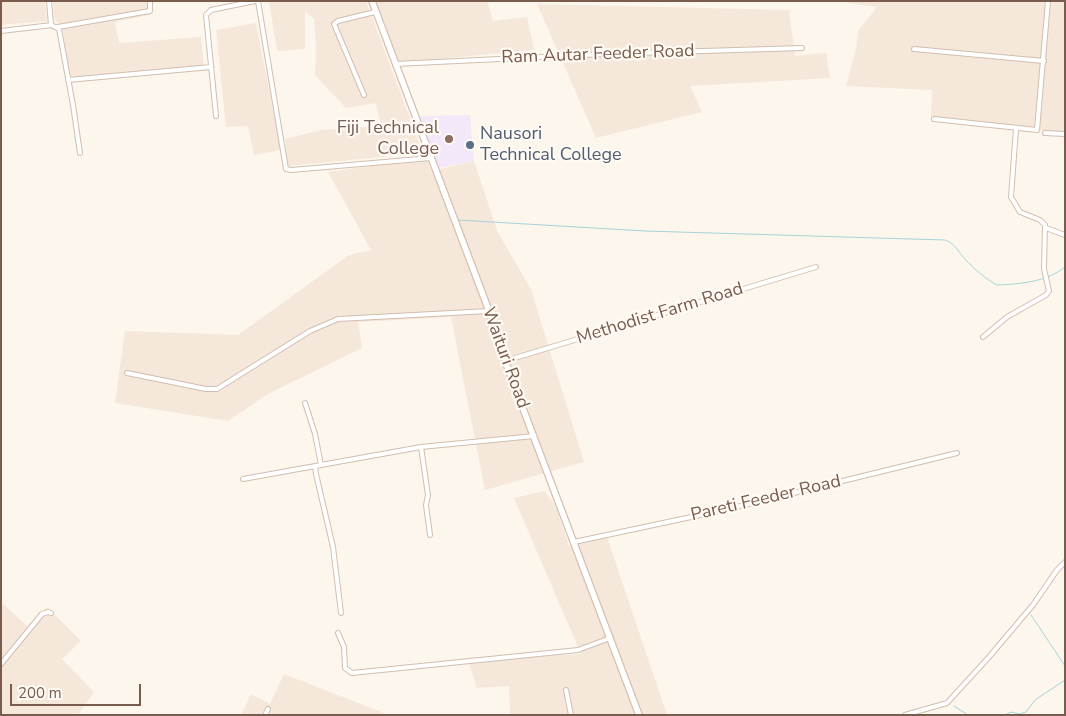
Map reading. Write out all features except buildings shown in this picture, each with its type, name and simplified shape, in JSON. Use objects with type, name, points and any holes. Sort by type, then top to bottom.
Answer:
[{"type":"main road","name":"Waituri Road","points":[[372,1],[489,311],[505,361],[639,715]]},
{"type":"street","points":[[49,1],[52,25]]},
{"type":"street","points":[[1,31],[52,25],[58,27],[127,14],[146,13],[150,11],[150,1]]},
{"type":"street","points":[[216,116],[206,20],[208,11],[256,1],[286,169],[431,158]]},
{"type":"street","points":[[934,119],[1038,130],[1048,1]]},
{"type":"street","points":[[364,95],[334,24],[338,21],[376,12]]},
{"type":"street","points":[[58,27],[80,153]]},
{"type":"street","name":"Ram Autar Feeder Road","points":[[395,64],[604,54],[802,48]]},
{"type":"street","points":[[914,49],[1044,61]]},
{"type":"street","points":[[68,80],[211,67]]},
{"type":"street","points":[[1016,129],[1012,197],[1020,212],[1040,220],[1046,228],[1065,235]]},
{"type":"street","points":[[1045,132],[1065,134]]},
{"type":"street","points":[[983,338],[1007,317],[1048,293],[1044,253],[1046,228]]},
{"type":"street","name":"Methodist Farm Road","points":[[505,361],[816,267]]},
{"type":"street","points":[[127,373],[206,389],[216,389],[310,331],[338,319],[489,311]]},
{"type":"street","points":[[305,403],[315,434],[318,465],[316,474],[333,547],[341,613]]},
{"type":"street","points":[[242,479],[421,447],[534,436]]},
{"type":"street","points":[[421,447],[428,495],[426,504],[430,535]]},
{"type":"street","name":"Pareti Feeder Road","points":[[574,542],[724,510],[957,453]]},
{"type":"street","points":[[905,715],[947,703],[989,658],[1033,605],[1057,570],[1065,562]]},
{"type":"street","points":[[1,664],[42,614],[51,613]]},
{"type":"street","points":[[338,633],[344,647],[345,668],[352,673],[578,650],[610,638]]},
{"type":"street","points":[[566,690],[571,715]]},
{"type":"street","points":[[265,715],[268,709]]},
{"type":"shaded area","points":[[1,1],[45,1],[47,21],[1,25]]},
{"type":"shaded area","points":[[53,1],[147,1],[149,15],[115,22],[119,43],[201,37],[204,66],[69,77],[63,31],[54,18]]},
{"type":"shaded area","points":[[269,1],[366,1],[423,153],[288,166],[285,139],[322,130],[382,126],[375,103],[346,108],[315,75],[314,19],[305,11],[305,49],[277,51]]},
{"type":"shaded area","points":[[374,1],[487,1],[493,21],[527,17],[534,50],[396,63]]},
{"type":"shaded area","points":[[848,1],[1065,2],[1065,133],[931,116],[932,90],[846,86],[856,49],[858,31],[877,7],[848,3]]},
{"type":"shaded area","points":[[537,4],[789,10],[795,56],[826,53],[830,78],[690,86],[702,112],[596,138]]},
{"type":"shaded area","points":[[256,23],[281,150],[254,155],[248,126],[226,127],[216,30]]},
{"type":"shaded area","name":"Fiji Technical College","points":[[470,115],[474,161],[438,168],[418,116]]},
{"type":"shaded area","points":[[414,160],[427,160],[431,171],[474,161],[498,233],[531,289],[584,462],[485,490],[451,317],[358,322],[362,348],[268,394],[228,421],[115,403],[125,331],[238,335],[349,255],[371,250],[328,172]]},
{"type":"shaded area","points":[[544,491],[556,506],[569,546],[607,537],[667,715],[510,715],[509,686],[477,688],[468,660],[581,654],[514,498]]},
{"type":"shaded area","points":[[1,602],[27,626],[47,607],[81,641],[62,659],[94,692],[78,715],[1,715]]},
{"type":"shaded area","points":[[284,674],[389,715],[241,715],[251,694],[270,704]]},
{"type":"waterway","points":[[458,220],[645,231],[945,240],[954,246],[976,270],[997,285],[1024,283],[1042,279],[1065,267]]},
{"type":"waterway","points":[[1031,615],[1065,666]]},
{"type":"waterway","points":[[1005,715],[1011,712],[1019,714],[1026,712],[1035,700],[1065,680]]},
{"type":"waterway","points":[[954,706],[968,715]]},
{"type":"place","name":"Fiji Technical College","points":[[449,139]]},
{"type":"place","name":"Nausori Technical College","points":[[470,145]]}]
